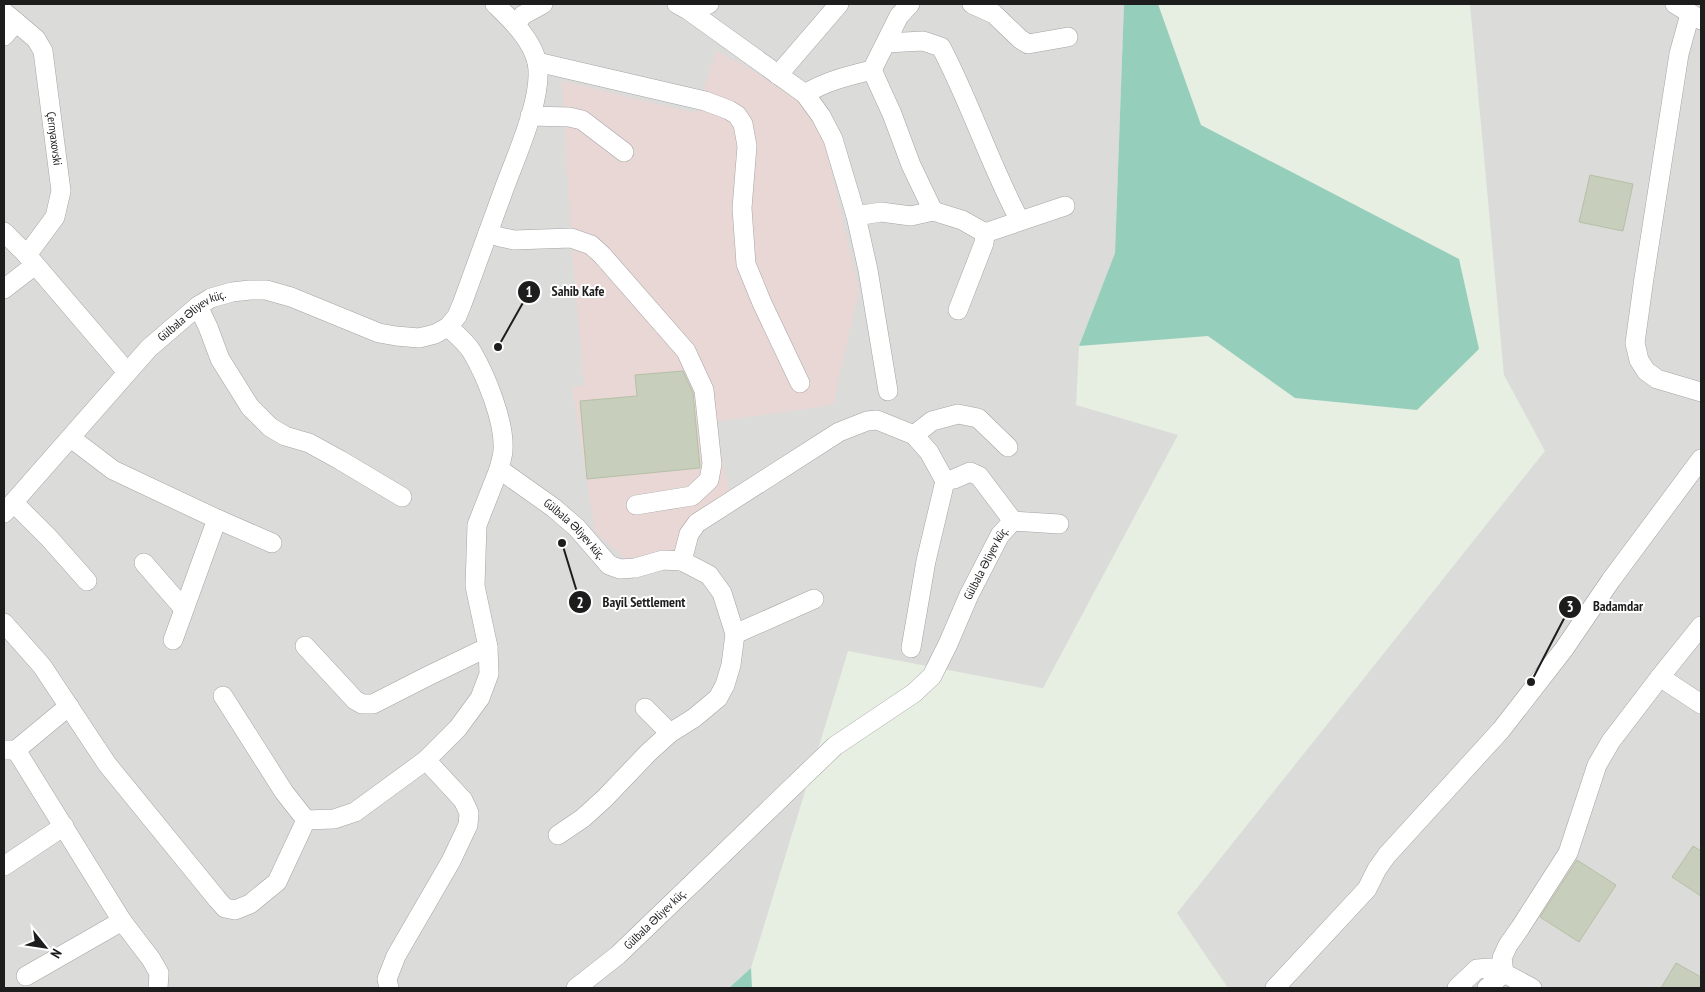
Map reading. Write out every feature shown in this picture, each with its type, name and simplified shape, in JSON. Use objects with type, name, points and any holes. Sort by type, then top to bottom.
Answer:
[{"type":"street","points":[[495,4],[520,14],[544,4]]},
{"type":"street","points":[[683,7],[710,4]]},
{"type":"street","points":[[778,75],[839,4]]},
{"type":"street","points":[[805,94],[831,80],[872,70],[899,16],[910,4]]},
{"type":"street","points":[[972,4],[994,14],[1020,39],[1028,44],[1068,37]]},
{"type":"street","points":[[1675,4],[1696,17],[1679,54],[1635,343],[1638,360],[1646,371],[1656,379],[1701,392]]},
{"type":"street","points":[[683,7],[805,94],[821,116],[833,139],[856,216],[868,270],[888,391]]},
{"type":"street","points":[[306,820],[334,819],[355,812],[426,760],[458,728],[480,698],[489,674],[488,647],[475,586],[477,525],[499,469],[503,450],[502,429],[494,401],[471,351],[462,339],[448,327],[457,316],[462,304],[530,116],[538,83],[536,62],[520,14]]},
{"type":"street","name":"Çernyaxovski","points":[[4,36],[10,17],[36,39],[43,51],[61,191],[55,217],[31,260],[4,289]]},
{"type":"street","points":[[886,44],[923,41],[941,47],[958,80],[1003,189],[1020,221]]},
{"type":"street","points":[[536,62],[705,101],[737,115],[743,124],[747,146],[742,208],[746,264],[762,304],[800,383]]},
{"type":"street","points":[[872,70],[892,114],[911,165],[933,211]]},
{"type":"street","points":[[530,116],[569,117],[582,120],[624,152]]},
{"type":"street","points":[[856,216],[881,212],[912,216],[933,211],[962,220],[985,233],[1065,206]]},
{"type":"street","points":[[4,232],[31,260],[128,372]]},
{"type":"street","points":[[488,233],[514,240],[571,238],[591,245],[602,255],[686,351],[704,390],[712,464],[709,480],[692,496],[636,505]]},
{"type":"street","points":[[958,310],[984,243],[985,233]]},
{"type":"street","name":"Gülbala Əliyev küç.","points":[[9,508],[149,348],[198,306],[211,298],[232,292],[266,290],[290,297],[379,333],[396,336],[419,338],[435,334],[448,327]]},
{"type":"street","points":[[198,306],[220,359],[250,407],[270,427],[285,436],[309,443],[402,497]]},
{"type":"street","points":[[914,435],[932,420],[958,414],[978,418],[1008,447]]},
{"type":"street","points":[[558,835],[583,818],[605,798],[670,733],[694,718],[718,698],[725,685],[731,665],[735,634],[722,593],[709,575],[682,561],[689,534],[697,523],[839,423],[877,420],[914,435],[929,452],[944,481],[926,561],[911,648]]},
{"type":"street","points":[[71,438],[113,470],[272,543]]},
{"type":"street","points":[[1275,988],[1367,889],[1377,869],[1387,855],[1501,730],[1564,649],[1617,573],[1701,460]]},
{"type":"street","name":"Gülbala Əliyev küç.","points":[[499,469],[554,508],[576,528],[610,565],[620,569],[635,568],[663,560],[682,561]]},
{"type":"street","name":"Gülbala Əliyev küç.","points":[[576,988],[618,955],[835,746],[914,693],[932,676],[1000,535],[1013,521],[979,476],[970,472],[944,481]]},
{"type":"street","points":[[9,508],[49,538],[87,581]]},
{"type":"street","points":[[173,640],[217,519]]},
{"type":"street","points":[[1013,521],[1059,524]]},
{"type":"street","points":[[144,563],[184,609]]},
{"type":"street","points":[[735,634],[814,599]]},
{"type":"street","points":[[4,623],[42,666],[107,764],[225,908],[235,910],[250,904],[277,882],[306,820]]},
{"type":"street","points":[[1504,973],[1502,958],[1508,944],[1531,912],[1568,853],[1597,765],[1612,741],[1701,626]]},
{"type":"street","points":[[304,646],[355,700],[362,704],[373,704],[488,647]]},
{"type":"street","points":[[1660,677],[1701,704]]},
{"type":"street","points":[[223,696],[284,792],[306,820]]},
{"type":"street","points":[[69,706],[10,750],[64,826],[122,921],[151,959],[159,973],[158,988]]},
{"type":"street","points":[[645,708],[670,733]]},
{"type":"street","points":[[389,988],[387,979],[396,956],[451,861],[468,825],[469,813],[463,800],[426,760]]},
{"type":"street","points":[[4,866],[64,826]]},
{"type":"street","points":[[26,976],[122,921]]},
{"type":"street","points":[[1457,988],[1477,969],[1490,968],[1504,973],[1532,988]]},
{"type":"street","points":[[1487,988],[1504,973]]},
{"type":"shaded area","points":[[4,4],[1124,4],[1115,253],[1079,346],[1076,405],[1178,435],[1043,688],[848,651],[751,968],[729,988],[4,988]]},
{"type":"shaded area","points":[[1124,4],[1158,4],[1201,125],[1459,259],[1479,349],[1417,410],[1295,398],[1208,336],[1079,346],[1115,253]]},
{"type":"shaded area","points":[[1470,4],[1701,4],[1701,988],[1228,988],[1177,913],[1545,451],[1504,375]]},
{"type":"shaded area","points":[[716,51],[751,69],[802,104],[823,134],[859,291],[833,405],[714,422],[731,500],[678,551],[625,559],[595,531],[572,388],[584,385],[571,238],[562,81],[696,113]]},
{"type":"shaded area","points":[[751,968],[752,988],[729,988]]},
{"type":"building","points":[[1590,175],[1633,184],[1623,231],[1579,222]]},
{"type":"building","points":[[683,371],[693,393],[700,468],[587,479],[580,401],[637,396],[635,375]]},
{"type":"building","points":[[1693,846],[1701,851],[1701,896],[1672,877]]},
{"type":"building","points":[[1577,860],[1616,885],[1579,942],[1540,917]]},
{"type":"building","points":[[1676,963],[1701,977],[1701,988],[1661,988]]},
{"type":"place","name":"Sahib Kafe","points":[[498,347]]},
{"type":"place","name":"Bayil Settlement","points":[[562,543]]},
{"type":"place","name":"Badamdar","points":[[1531,682]]}]
